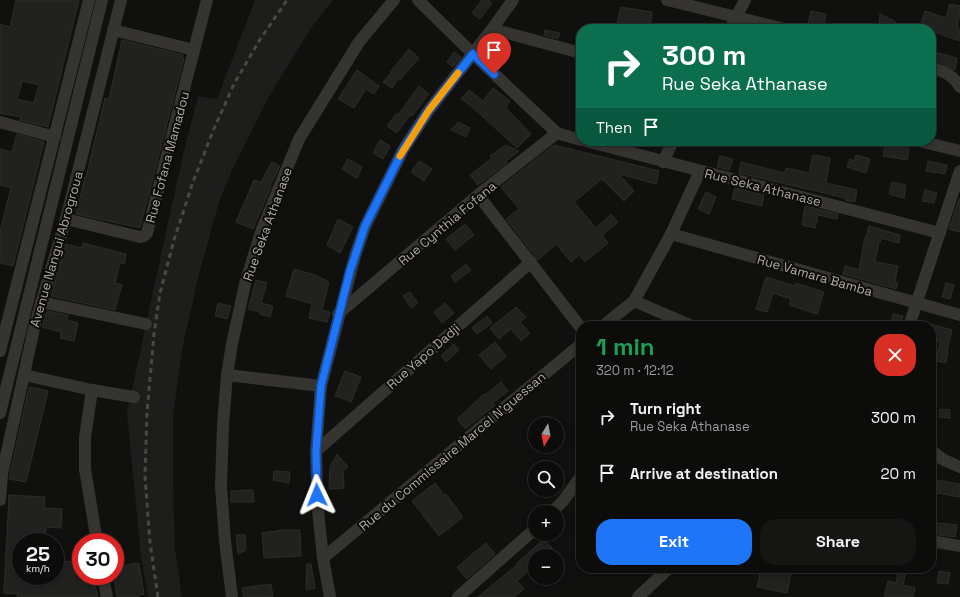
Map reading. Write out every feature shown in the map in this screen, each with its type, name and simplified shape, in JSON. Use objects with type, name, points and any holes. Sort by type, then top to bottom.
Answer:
[{"type":"street","name":"Avenue Nangui Abrogroua","points":[[0,351],[4,316],[55,137],[89,0]]},
{"type":"street","name":"Avenue Nangui Abrogroua","points":[[0,413],[102,0]]},
{"type":"street","name":"Avenue Nangui Abrogroua","points":[[0,500],[2,474],[35,324],[66,219],[121,0]]},
{"type":"street","name":"Rue Fofana Mamadou","points":[[66,219],[140,237],[147,233],[207,0]]},
{"type":"street","name":"Rue Seka Athanase","points":[[232,597],[220,486],[227,375],[245,284],[264,226],[299,139],[359,42],[394,0]]},
{"type":"street","points":[[418,0],[557,133],[576,139]]},
{"type":"street","points":[[330,597],[323,558],[318,510],[316,451],[321,386],[338,314],[355,256],[365,226],[403,150],[429,110],[513,0]]},
{"type":"street","points":[[667,0],[767,24]]},
{"type":"street","points":[[733,24],[745,0]]},
{"type":"street","points":[[492,29],[576,52]]},
{"type":"street","points":[[114,30],[194,50]]},
{"type":"street","points":[[936,69],[945,72],[956,80],[960,87]]},
{"type":"street","points":[[0,122],[55,137]]},
{"type":"street","name":"Rue Cynthia Fofana","points":[[338,314],[478,195],[557,133]]},
{"type":"street","points":[[936,145],[960,151]]},
{"type":"street","name":"Rue Seka Athanase","points":[[604,146],[940,233]]},
{"type":"street","points":[[662,162],[670,146]]},
{"type":"street","points":[[609,321],[634,301],[671,234],[700,171]]},
{"type":"street","points":[[911,321],[960,171]]},
{"type":"street","points":[[478,195],[576,321]]},
{"type":"street","name":"Rue Vamara Bamba","points":[[671,234],[960,314]]},
{"type":"street","name":"Rue Yapo Dadji","points":[[316,451],[531,262]]},
{"type":"street","points":[[634,301],[680,321]]},
{"type":"street","points":[[41,302],[146,324]]},
{"type":"street","points":[[4,316],[35,324]]},
{"type":"street","name":"Rue du Commissaire Marcel N'guessan","points":[[323,558],[576,348]]},
{"type":"street","points":[[24,375],[92,390],[134,397]]},
{"type":"street","points":[[227,375],[321,386]]},
{"type":"street","points":[[92,390],[85,437],[85,469],[96,533]]},
{"type":"street","points":[[936,454],[942,459],[960,466]]},
{"type":"street","points":[[559,505],[576,483]]},
{"type":"street","points":[[458,597],[528,535]]},
{"type":"street","points":[[936,542],[960,546]]},
{"type":"street","points":[[638,597],[664,573]]},
{"type":"street","points":[[105,585],[107,597]]},
{"type":"shaded area","points":[[255,0],[333,0],[311,28],[268,98],[232,170],[219,202],[198,278],[182,349],[173,417],[175,548],[182,597],[148,597],[141,557],[127,413],[182,159],[198,96],[217,99]]},
{"type":"building","points":[[16,0],[79,0],[48,127],[20,120],[21,117],[0,113],[0,24],[10,27]],"holes":[[[22,81],[39,85],[34,103],[17,99]]]},
{"type":"building","points":[[482,0],[488,0],[492,3],[480,19],[472,13]]},
{"type":"building","points":[[950,4],[960,6],[960,15],[957,25],[960,31],[960,41],[936,33],[936,24],[921,24],[925,11],[946,18]]},
{"type":"building","points":[[621,7],[652,12],[650,24],[630,24],[617,22]]},
{"type":"building","points":[[811,11],[826,14],[824,24],[808,24]]},
{"type":"building","points":[[880,14],[896,22],[896,24],[879,23]]},
{"type":"building","points":[[545,30],[560,33],[558,39],[544,35]]},
{"type":"building","points":[[122,40],[183,55],[182,57],[184,58],[140,228],[76,214],[105,98],[109,99]]},
{"type":"building","points":[[409,49],[419,58],[400,80],[398,79],[392,88],[383,82]]},
{"type":"building","points":[[454,52],[461,57],[453,67],[447,62]]},
{"type":"building","points":[[936,53],[957,58],[955,70],[936,62]]},
{"type":"building","points":[[357,70],[379,86],[374,94],[366,89],[354,108],[338,99]]},
{"type":"building","points":[[419,86],[429,94],[412,116],[410,115],[397,133],[387,126],[396,114],[398,115]]},
{"type":"building","points":[[493,88],[510,101],[506,108],[531,134],[517,148],[471,106],[461,99],[469,90],[483,101]]},
{"type":"building","points":[[458,122],[470,128],[466,137],[451,130]]},
{"type":"building","points":[[17,134],[44,142],[13,266],[0,263],[0,231],[11,188],[0,185],[0,149],[12,152]]},
{"type":"building","points":[[380,140],[390,146],[383,159],[373,153]]},
{"type":"building","points":[[506,145],[519,151],[506,161],[507,163],[478,185],[470,175],[492,158],[490,156]]},
{"type":"building","points":[[554,145],[659,171],[656,184],[619,174],[634,191],[624,201],[602,179],[574,202],[596,228],[611,214],[618,222],[602,235],[608,243],[585,262],[579,255],[571,262],[556,244],[538,260],[506,219],[519,209],[501,187]]},
{"type":"building","points":[[885,146],[895,146],[909,149],[907,160],[883,156]]},
{"type":"building","points":[[813,155],[830,158],[826,183],[857,190],[855,202],[845,200],[845,198],[739,173],[741,162],[785,173],[786,168],[809,173]]},
{"type":"building","points":[[856,155],[870,159],[866,173],[847,167],[850,159],[854,161]]},
{"type":"building","points":[[720,156],[733,160],[729,170],[717,167]]},
{"type":"building","points":[[348,159],[362,167],[357,178],[342,169]]},
{"type":"building","points":[[419,161],[432,169],[424,181],[411,172]]},
{"type":"building","points":[[928,161],[947,165],[945,174],[926,171]]},
{"type":"building","points":[[272,162],[280,166],[270,186],[271,187],[253,229],[236,222],[254,180],[261,182]]},
{"type":"building","points":[[892,182],[906,185],[904,198],[889,194]]},
{"type":"building","points":[[735,188],[764,195],[762,206],[732,199]]},
{"type":"building","points":[[925,190],[937,193],[934,203],[922,201]]},
{"type":"building","points":[[706,192],[716,197],[709,214],[698,209]]},
{"type":"building","points":[[960,199],[960,232],[949,229]]},
{"type":"building","points":[[805,206],[838,214],[837,219],[818,215],[815,228],[802,225]]},
{"type":"building","points":[[338,219],[353,227],[340,253],[327,245]]},
{"type":"building","points":[[465,224],[474,235],[455,250],[446,239]]},
{"type":"building","points":[[869,226],[900,235],[899,243],[881,238],[875,262],[898,266],[895,282],[898,283],[896,289],[843,274],[845,266],[859,270],[865,237]]},
{"type":"building","points":[[83,243],[126,254],[124,264],[120,263],[115,283],[122,285],[115,310],[51,296],[66,244],[82,248]]},
{"type":"building","points":[[466,264],[471,270],[455,282],[451,276]]},
{"type":"building","points":[[294,269],[315,275],[329,282],[322,310],[330,312],[327,322],[309,318],[312,304],[286,296]]},
{"type":"building","points":[[766,277],[795,286],[796,283],[824,292],[817,314],[789,305],[791,299],[773,293],[767,312],[756,309]]},
{"type":"building","points":[[256,280],[267,283],[261,303],[273,306],[270,317],[260,314],[260,312],[248,309]]},
{"type":"building","points":[[946,283],[954,285],[950,299],[942,297]]},
{"type":"building","points":[[410,292],[418,303],[411,308],[403,296]]},
{"type":"building","points":[[218,303],[231,306],[227,319],[215,316]]},
{"type":"building","points":[[445,303],[454,313],[442,323],[434,312]]},
{"type":"building","points":[[516,307],[526,317],[520,322],[530,333],[521,341],[511,329],[499,339],[490,328]]},
{"type":"building","points":[[47,311],[68,315],[67,320],[78,323],[74,341],[60,338],[61,332],[42,327]]},
{"type":"building","points":[[893,314],[903,316],[902,321],[891,321]]},
{"type":"building","points":[[487,316],[492,323],[477,334],[472,328]]},
{"type":"building","points":[[936,325],[952,330],[946,363],[936,361],[940,342],[936,341]]},
{"type":"building","points":[[495,342],[506,356],[491,369],[479,355]]},
{"type":"building","points":[[454,344],[459,350],[446,362],[441,356]]},
{"type":"building","points":[[345,371],[361,377],[351,402],[335,396]]},
{"type":"building","points":[[501,382],[508,391],[493,403],[495,405],[493,407],[465,429],[457,419],[484,394],[485,395]]},
{"type":"building","points":[[29,387],[48,391],[26,482],[9,479]]},
{"type":"building","points":[[940,409],[950,410],[950,418],[939,417]]},
{"type":"building","points":[[337,454],[348,467],[343,471],[344,488],[329,489],[330,467]]},
{"type":"building","points":[[274,471],[290,472],[289,483],[273,480]]},
{"type":"building","points":[[936,480],[960,484],[960,497],[936,493]]},
{"type":"building","points":[[435,483],[444,495],[446,494],[463,517],[439,536],[412,501]]},
{"type":"building","points":[[253,490],[254,502],[231,502],[231,491]]},
{"type":"building","points":[[9,495],[45,497],[44,508],[62,509],[61,528],[46,527],[46,533],[12,533],[12,585],[64,585],[64,562],[72,561],[72,585],[95,585],[98,597],[18,597],[18,594],[4,593]]},
{"type":"building","points":[[936,523],[957,525],[955,537],[936,535]]},
{"type":"building","points":[[284,530],[300,530],[301,556],[264,558],[262,533]]},
{"type":"building","points":[[236,535],[245,535],[246,550],[238,554]]},
{"type":"building","points":[[542,541],[546,541],[553,549],[533,549]]},
{"type":"building","points":[[486,543],[495,554],[467,579],[457,567]]},
{"type":"building","points":[[528,553],[528,571],[517,581],[524,589],[514,597],[478,597],[518,564],[517,563]]},
{"type":"building","points":[[139,563],[144,594],[139,595],[139,597],[117,597],[115,585],[124,585],[124,566]]},
{"type":"building","points":[[307,564],[311,564],[315,588],[306,590]]},
{"type":"building","points":[[939,571],[950,573],[948,584],[937,583]]},
{"type":"building","points":[[760,573],[791,573],[787,593],[757,587]]},
{"type":"building","points":[[898,573],[906,573],[903,585],[915,588],[913,597],[884,597],[888,581],[896,583]]},
{"type":"building","points":[[271,584],[273,597],[244,597],[242,588]]},
{"type":"railway","points":[[158,597],[150,543],[145,476],[147,412],[154,334],[160,293],[174,240],[193,182],[213,131],[234,84],[259,41],[287,0]]},
{"type":"slow traffic","points":[[400,156],[429,110],[458,73]]},
{"type":"route","points":[[317,495],[316,451],[321,386],[338,314],[365,226],[403,150],[429,110],[473,54],[494,74]]}]
